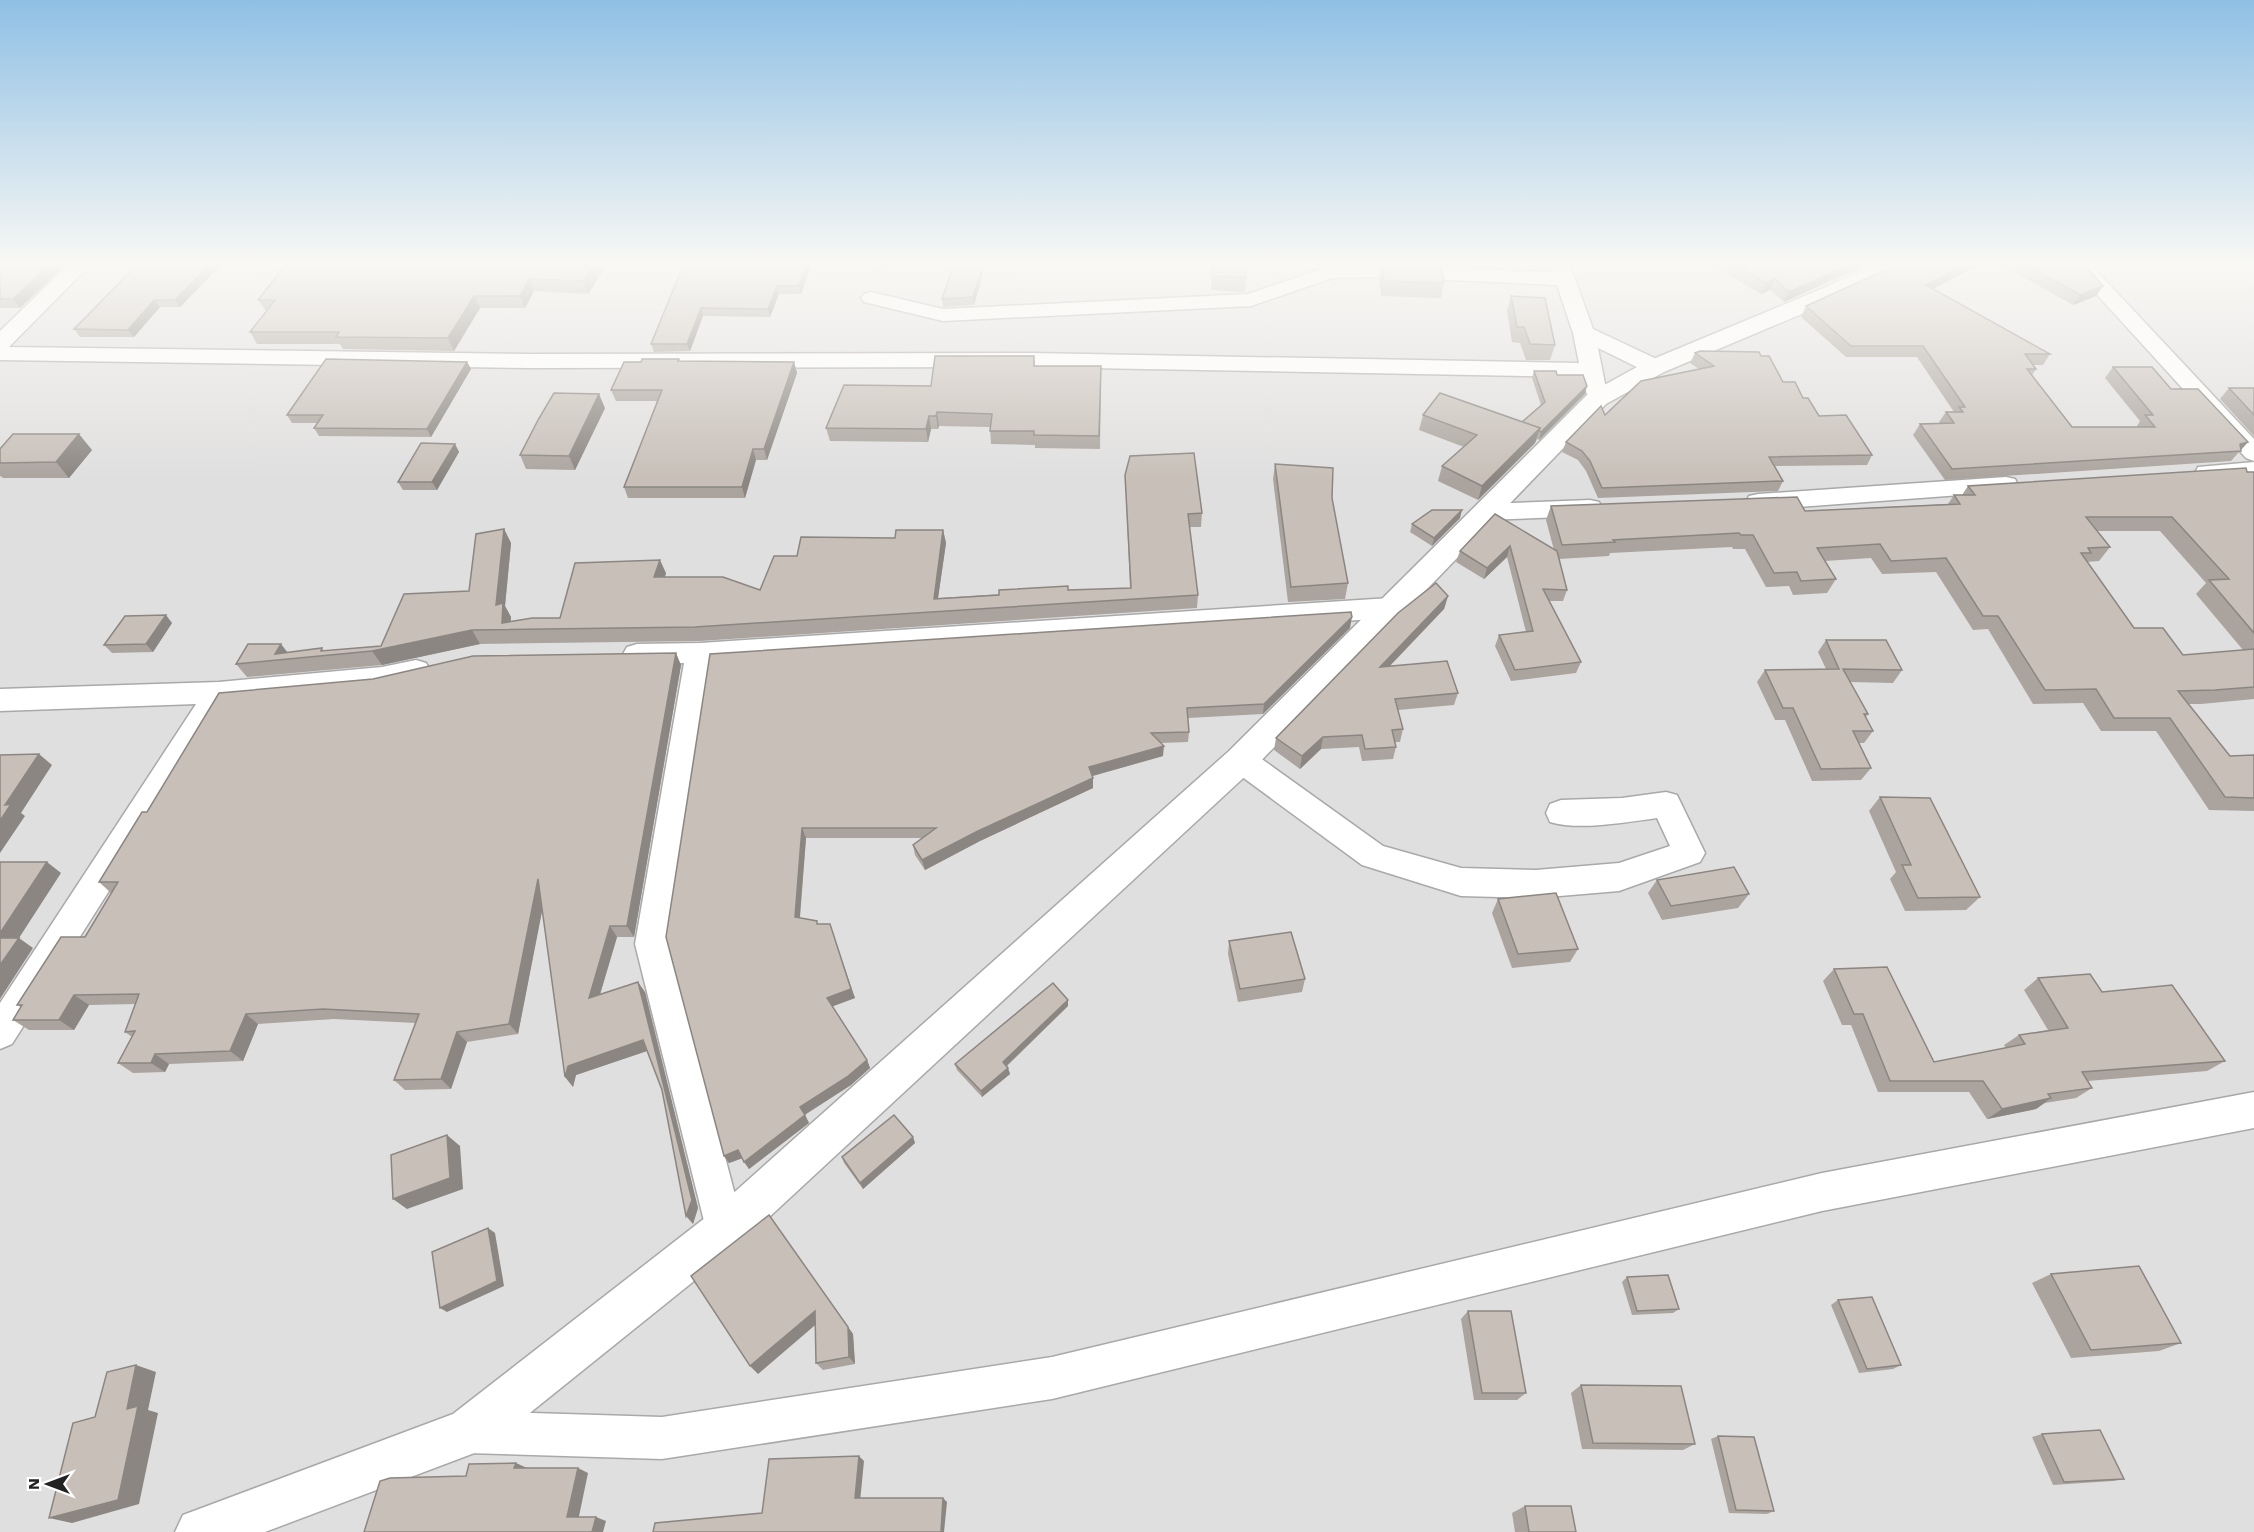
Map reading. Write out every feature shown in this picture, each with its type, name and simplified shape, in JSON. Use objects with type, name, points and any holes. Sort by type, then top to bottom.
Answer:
[{"type":"street","points":[[1585,336],[1593,384]]},
{"type":"street","points":[[1591,336],[1655,367]]},
{"type":"street","points":[[0,353],[530,361],[1033,360],[1593,384],[1655,367],[1728,336]]},
{"type":"street","points":[[2146,336],[2254,453]]},
{"type":"street","points":[[200,1532],[468,1431],[725,1229],[1241,760],[1485,512],[1593,384]]},
{"type":"street","points":[[2184,474],[2254,470]]},
{"type":"street","points":[[1729,503],[2033,483]]},
{"type":"street","points":[[1485,512],[1613,507]]},
{"type":"street","points":[[607,655],[700,653],[1390,608]]},
{"type":"street","points":[[700,653],[652,944],[725,1229]]},
{"type":"street","points":[[0,700],[219,693],[382,678],[447,664]]},
{"type":"street","points":[[0,1033],[219,693]]},
{"type":"street","points":[[1241,760],[1373,856],[1461,882],[1536,884],[1619,877],[1689,853],[1666,804],[1561,813]]},
{"type":"street","points":[[468,1431],[662,1438],[1053,1378],[1822,1192],[2254,1110]]},
{"type":"shaded area","points":[[0,336],[2254,336],[2254,1532],[0,1532]]},
{"type":"building","points":[[336,336],[449,336],[448,338]]},
{"type":"building","points":[[654,336],[690,336],[687,344],[651,344]]},
{"type":"building","points":[[1527,336],[1553,336],[1555,345],[1530,344]]},
{"type":"building","points":[[1840,336],[2019,336],[2050,354],[2025,354],[2036,369],[2027,369],[2072,427],[2155,427],[2145,415],[2153,415],[2113,367],[2152,367],[2171,389],[2198,389],[2248,442],[2240,444],[2241,451],[1952,469],[1920,424],[1954,423],[1946,412],[1963,412],[1959,407],[1965,407],[1923,346],[1851,346]]},
{"type":"building","points":[[1700,351],[1759,352],[1761,356],[1769,356],[1783,382],[1795,382],[1803,398],[1808,398],[1819,416],[1846,415],[1872,455],[1769,457],[1783,481],[1602,488],[1590,461],[1582,451],[1566,442],[1601,406],[1605,415],[1641,381],[1714,366],[1695,353]]},
{"type":"building","points":[[935,356],[1034,356],[1034,366],[1101,366],[1099,436],[1034,435],[1034,431],[990,431],[992,414],[937,412],[936,416],[929,416],[926,429],[826,428],[844,385],[931,386]]},
{"type":"building","points":[[326,359],[467,362],[427,429],[314,428],[323,415],[287,415]]},
{"type":"building","points":[[642,359],[794,362],[764,449],[753,449],[742,487],[624,487],[662,390],[611,390],[624,362],[641,362]]},
{"type":"building","points":[[1534,371],[1556,371],[1557,375],[1583,375],[1587,386],[1541,432],[1540,428],[1522,422],[1545,402]]},
{"type":"building","points":[[2229,388],[2254,388],[2254,415]]},
{"type":"building","points":[[554,393],[599,394],[569,456],[520,455],[538,420]]},
{"type":"building","points":[[1440,393],[1540,428],[1482,486],[1442,466],[1477,435],[1423,415]]},
{"type":"building","points":[[13,434],[79,434],[56,462],[0,463],[0,449]]},
{"type":"building","points":[[421,443],[455,444],[432,482],[398,482]]},
{"type":"building","points":[[1194,453],[1202,513],[1188,514],[1198,595],[695,627],[472,630],[372,651],[236,664],[248,644],[281,644],[275,654],[322,648],[321,651],[381,646],[404,594],[469,591],[476,534],[504,529],[496,605],[503,603],[502,623],[532,618],[560,618],[575,563],[660,560],[654,577],[723,577],[760,590],[774,556],[797,556],[801,537],[895,538],[896,530],[943,530],[934,599],[999,595],[999,590],[1068,586],[1068,590],[1131,588],[1125,475],[1130,456]]},
{"type":"building","points":[[1275,464],[1333,468],[1332,498],[1348,583],[1291,587]]},
{"type":"building","points":[[2246,468],[2247,472],[2254,472],[2254,633],[2209,580],[2229,579],[2172,517],[2086,517],[2110,547],[2088,548],[2091,553],[2081,553],[2134,628],[2163,628],[2183,655],[2254,649],[2254,687],[2178,691],[2230,756],[2254,755],[2254,798],[2225,797],[2170,718],[2114,718],[2096,689],[2045,690],[1998,616],[1983,616],[1946,558],[1891,561],[1880,544],[1817,548],[1836,579],[1801,581],[1797,572],[1774,573],[1753,535],[1739,533],[1562,545],[1551,506],[1797,497],[1805,511],[1960,504],[1954,495],[1975,495],[1968,486]]},
{"type":"building","points":[[1432,510],[1462,510],[1434,538],[1412,524]]},
{"type":"building","points":[[1495,514],[1557,551],[1567,590],[1543,589],[1581,662],[1515,670],[1499,635],[1533,631],[1510,546],[1487,568],[1460,551]]},
{"type":"building","points":[[1436,583],[1448,596],[1380,667],[1447,661],[1458,693],[1395,699],[1403,729],[1392,730],[1396,747],[1365,749],[1362,735],[1323,737],[1302,756],[1276,738],[1398,613]]},
{"type":"building","points":[[1351,612],[1352,617],[1264,704],[1187,708],[1189,732],[1151,733],[1164,746],[1089,767],[1093,778],[978,831],[922,860],[913,845],[936,828],[802,828],[795,917],[817,921],[817,924],[830,924],[851,989],[827,998],[867,1060],[847,1077],[800,1107],[805,1115],[744,1162],[738,1150],[724,1156],[666,937],[710,654]]},
{"type":"building","points":[[166,615],[146,644],[104,645],[125,616]]},
{"type":"building","points":[[1826,640],[1886,640],[1902,670],[1843,669],[1868,714],[1864,714],[1873,731],[1853,731],[1871,768],[1821,769],[1793,708],[1783,708],[1765,670],[1839,669]]},
{"type":"building","points":[[676,653],[627,926],[610,926],[589,998],[638,982],[692,1200],[686,1216],[662,1090],[643,1040],[568,1066],[565,1077],[538,879],[509,1024],[457,1032],[441,1079],[394,1080],[419,1014],[323,1009],[246,1014],[230,1051],[155,1054],[151,1063],[118,1063],[135,1031],[125,1032],[139,994],[74,995],[59,1020],[13,1020],[22,1005],[17,1005],[61,937],[85,937],[118,882],[99,882],[142,812],[147,812],[219,693],[373,679],[473,656]]},
{"type":"building","points":[[39,754],[5,805],[11,804],[0,821],[0,755]]},
{"type":"building","points":[[1880,797],[1930,798],[1980,897],[1918,898],[1902,865],[1911,865]]},
{"type":"building","points":[[0,862],[47,862],[0,933]]},
{"type":"building","points":[[1734,867],[1749,894],[1671,906],[1657,880]]},
{"type":"building","points":[[1556,893],[1578,949],[1518,954],[1498,899]]},
{"type":"building","points":[[1291,932],[1305,979],[1240,989],[1229,941]]},
{"type":"building","points":[[0,938],[19,938],[0,965]]},
{"type":"building","points":[[1887,967],[1934,1062],[2025,1044],[2019,1035],[2068,1028],[2038,978],[2090,974],[2102,992],[2172,985],[2225,1061],[2082,1072],[2092,1088],[2048,1094],[2051,1098],[2002,1109],[1983,1081],[1890,1081],[1863,1014],[1854,1014],[1834,969]]},
{"type":"building","points":[[1053,983],[1068,1000],[1003,1062],[1008,1068],[981,1091],[955,1064]]},
{"type":"building","points":[[894,1115],[913,1137],[860,1183],[842,1157]]},
{"type":"building","points":[[447,1135],[450,1178],[393,1199],[391,1155]]},
{"type":"building","points":[[769,1215],[848,1327],[849,1357],[816,1363],[815,1311],[750,1366],[691,1276]]},
{"type":"building","points":[[488,1228],[497,1281],[440,1308],[432,1252]]},
{"type":"building","points":[[2139,1266],[2181,1343],[2091,1350],[2051,1274]]},
{"type":"building","points":[[1668,1275],[1679,1309],[1637,1311],[1627,1277]]},
{"type":"building","points":[[1872,1297],[1901,1365],[1867,1369],[1838,1300]]},
{"type":"building","points":[[1468,1311],[1511,1311],[1526,1393],[1482,1393]]},
{"type":"building","points":[[136,1365],[127,1409],[138,1406],[118,1500],[49,1518],[73,1423],[95,1417],[107,1372]]},
{"type":"building","points":[[1581,1385],[1681,1386],[1695,1444],[1593,1443]]},
{"type":"building","points":[[2100,1430],[2124,1479],[2064,1482],[2042,1434]]},
{"type":"building","points":[[1718,1436],[1754,1437],[1774,1511],[1736,1510]]},
{"type":"building","points":[[859,1456],[855,1498],[943,1498],[941,1532],[653,1532],[655,1523],[762,1513],[769,1459]]},
{"type":"building","points":[[516,1463],[514,1468],[578,1468],[567,1517],[596,1517],[592,1532],[364,1532],[380,1481],[390,1478],[466,1476],[469,1464]]},
{"type":"building","points":[[1525,1506],[1571,1506],[1576,1532],[1529,1532]]}]
